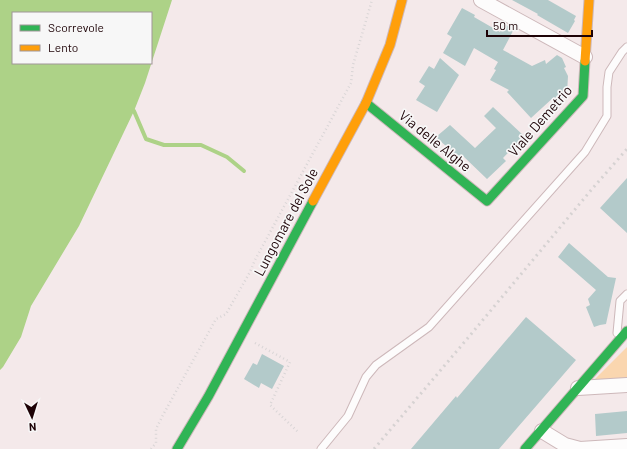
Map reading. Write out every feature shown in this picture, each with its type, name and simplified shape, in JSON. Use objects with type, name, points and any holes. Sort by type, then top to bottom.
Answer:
[{"type":"street","name":"Lungomare del Sole","points":[[177,449],[208,397],[366,103],[390,45],[402,0]]},
{"type":"street","points":[[481,0],[585,57]]},
{"type":"street","name":"Viale Demetrio","points":[[487,201],[583,96],[589,0]]},
{"type":"street","name":"Via delle Alghe","points":[[366,103],[487,201]]},
{"type":"street","points":[[525,449],[627,331]]},
{"type":"street","points":[[578,388],[627,385]]},
{"type":"street","points":[[542,431],[565,445],[580,449],[627,446]]},
{"type":"lane","points":[[321,449],[348,416],[366,378],[376,364],[429,327],[585,152],[607,116],[607,87],[610,72],[622,52],[627,47]]},
{"type":"lane","points":[[616,344],[620,301],[627,294]]},
{"type":"path","points":[[151,449],[156,443],[156,429],[163,415],[216,319],[226,314],[247,278],[255,260],[351,83],[353,65],[372,0]]},
{"type":"path","points":[[241,336],[290,362],[270,405],[298,432]]},
{"type":"shaded area","points":[[0,0],[172,0],[152,61],[152,12],[12,12],[12,64],[151,64],[134,111],[79,226],[31,306],[21,337],[0,370]]},
{"type":"shaded area","points":[[627,347],[627,379],[594,380]]},
{"type":"building","points":[[512,0],[548,0],[576,16],[575,21],[568,33]]},
{"type":"building","points":[[462,8],[475,15],[474,17],[500,32],[504,24],[514,29],[503,50],[532,66],[545,60],[546,64],[557,55],[562,58],[566,67],[564,68],[568,76],[567,93],[559,101],[554,97],[531,118],[507,92],[509,90],[490,80],[496,70],[494,69],[498,62],[474,48],[465,66],[443,53],[452,37],[447,34]]},
{"type":"building","points":[[440,58],[459,75],[437,112],[416,100],[425,86],[419,82],[429,66],[434,69]]},
{"type":"building","points":[[493,107],[524,136],[503,158],[506,161],[487,179],[462,155],[459,158],[436,137],[450,125],[475,148],[496,128],[484,116]]},
{"type":"building","points":[[627,178],[627,233],[600,208]]},
{"type":"building","points":[[569,243],[608,277],[616,278],[606,324],[594,327],[586,307],[590,305],[588,299],[596,290],[558,257]]},
{"type":"building","points":[[526,317],[576,360],[499,449],[411,449],[456,396],[457,398]]},
{"type":"building","points":[[262,354],[284,366],[272,389],[261,383],[259,388],[244,379],[253,363],[257,365]]},
{"type":"building","points":[[627,411],[627,433],[596,436],[595,414]]},
{"type":"waterway","points":[[134,111],[146,139],[164,145],[201,145],[227,157],[244,171]]},
{"type":"railway","points":[[374,449],[627,149]]},
{"type":"traffic: fast","points":[[366,103],[487,201],[583,96],[585,61]]},
{"type":"traffic: fast","points":[[177,449],[208,397],[313,201]]},
{"type":"traffic: fast","points":[[525,449],[627,331]]},
{"type":"traffic: slow","points":[[313,201],[366,103],[390,45],[402,0]]},
{"type":"traffic: slow","points":[[585,61],[589,0]]}]
